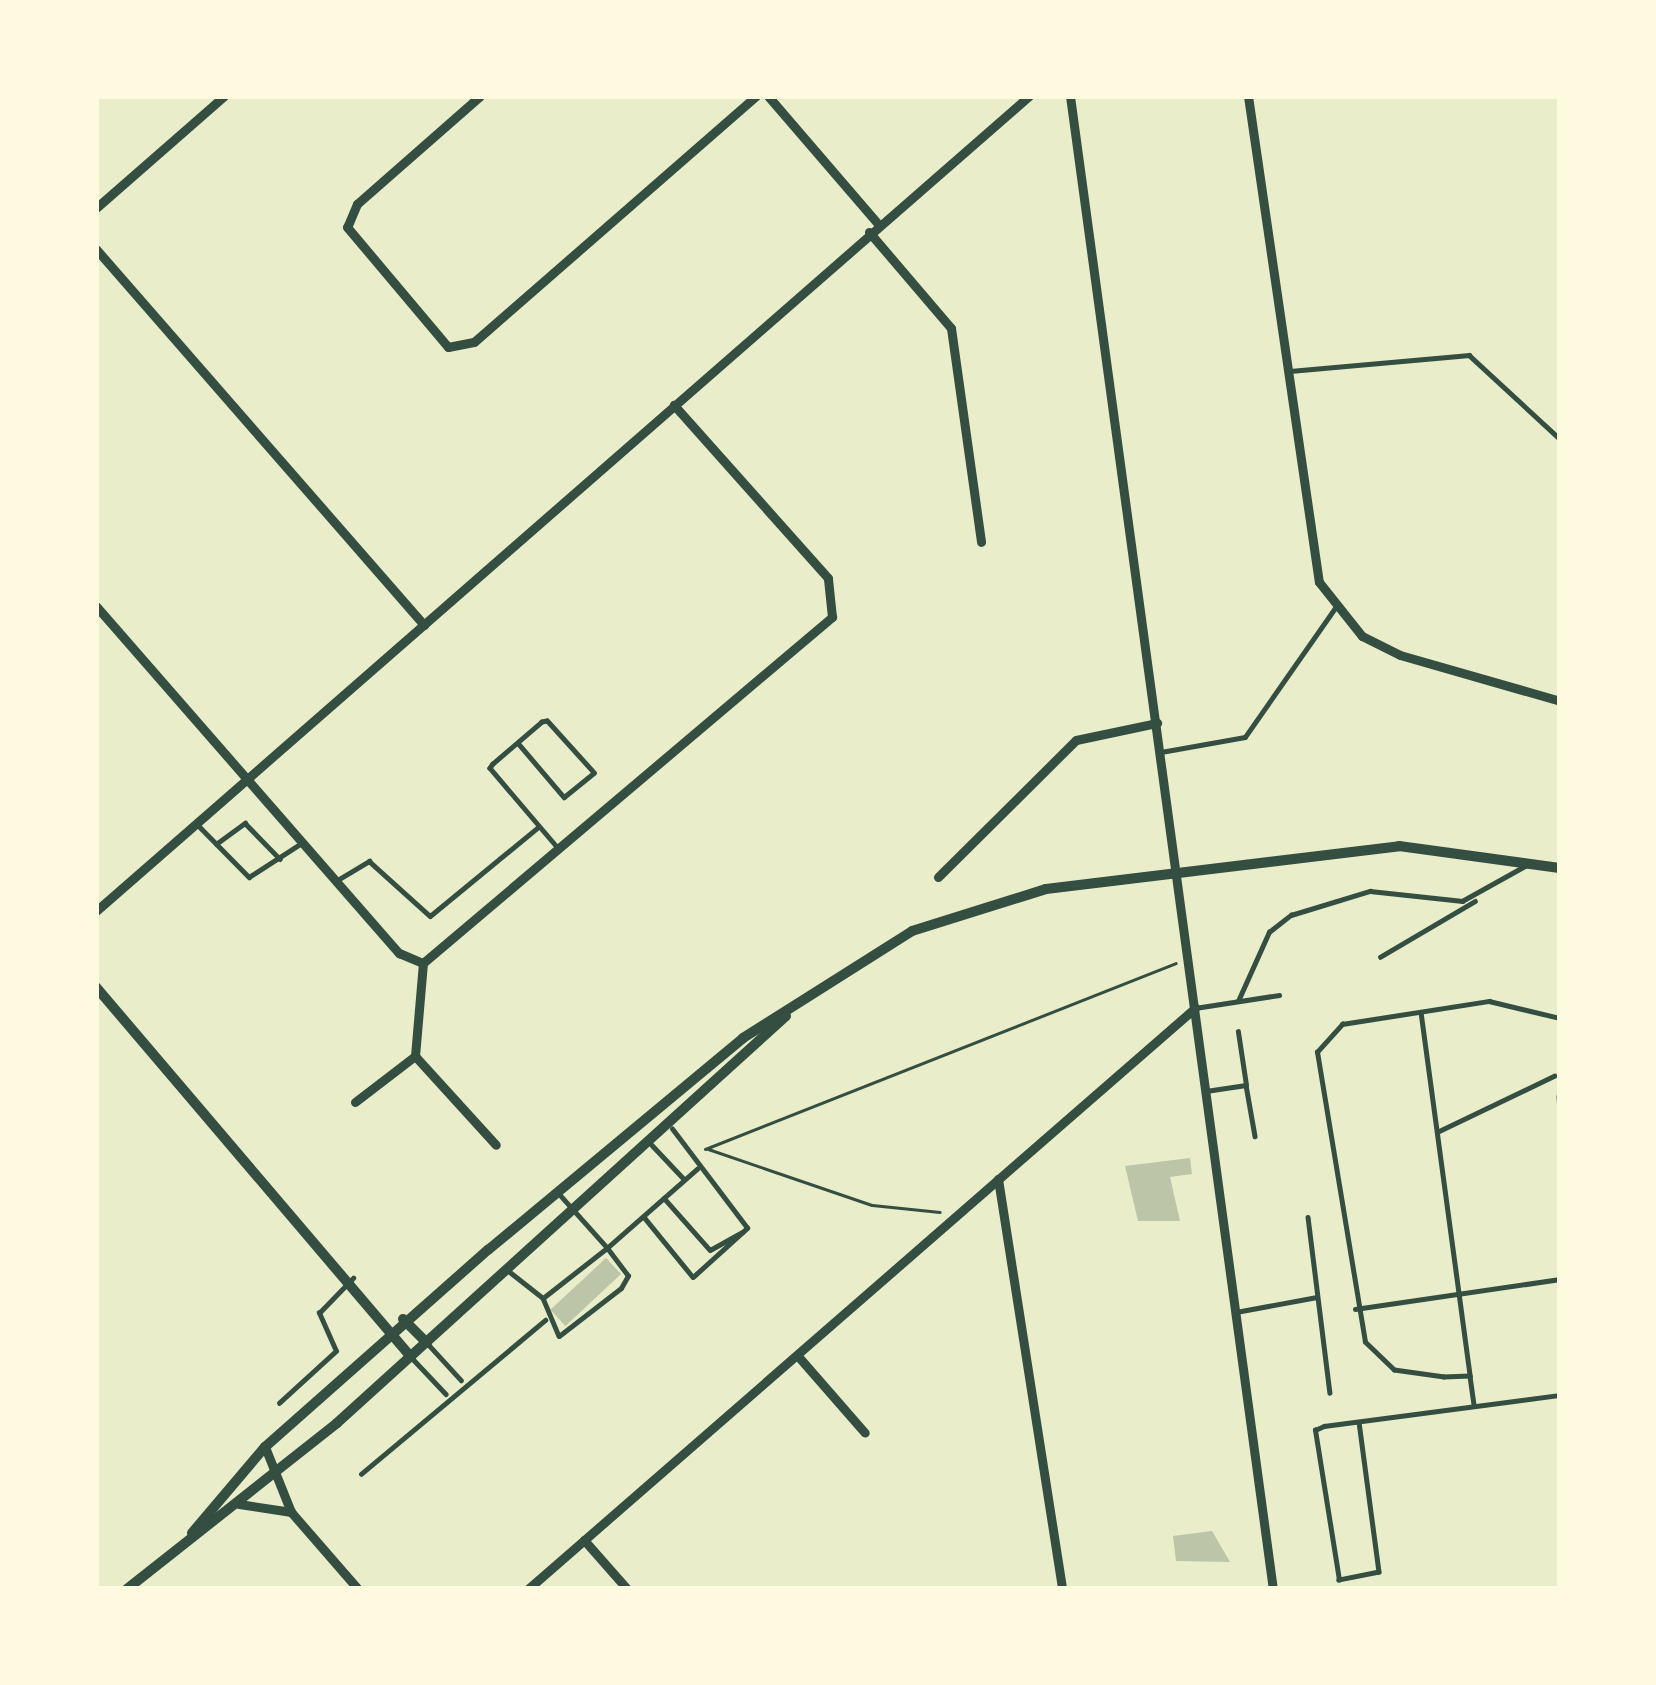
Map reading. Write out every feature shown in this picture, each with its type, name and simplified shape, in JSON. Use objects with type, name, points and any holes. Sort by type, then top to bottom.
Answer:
[{"type":"street","points":[[96,208],[224,96]]},
{"type":"street","points":[[480,96],[356,204],[347,226],[448,347],[474,342],[757,96]]},
{"type":"street","points":[[768,96],[951,328],[981,542]]},
{"type":"street","points":[[96,910],[1029,96]]},
{"type":"street","points":[[1070,96],[1273,1589]]},
{"type":"street","points":[[1247,96],[1310,553],[1335,608],[1400,655],[1560,700]]},
{"type":"street","points":[[96,249],[424,625]]},
{"type":"street","points":[[496,1145],[415,1056],[423,963],[823,630],[836,605],[828,578],[674,405]]},
{"type":"street","points":[[96,606],[399,953],[423,963]]},
{"type":"street","points":[[938,877],[1076,740],[1157,723]]},
{"type":"street","points":[[192,1533],[265,1447],[557,1192],[796,1004],[959,912],[1177,872],[1399,847],[1535,860],[1560,868]]},
{"type":"street","points":[[96,988],[388,1318],[392,1334],[411,1357]]},
{"type":"street","points":[[127,1589],[192,1533],[281,1469],[510,1272],[672,1129],[796,1004]]},
{"type":"street","points":[[528,1589],[1195,1008]]},
{"type":"street","points":[[355,1102],[415,1056]]},
{"type":"street","points":[[998,1179],[1062,1589]]},
{"type":"street","points":[[388,1318],[408,1320],[427,1343]]},
{"type":"street","points":[[797,1355],[865,1433]]},
{"type":"street","points":[[265,1447],[281,1469],[291,1512],[358,1589]]},
{"type":"street","points":[[238,1504],[291,1512]]},
{"type":"street","points":[[584,1540],[627,1589]]},
{"type":"lane","points":[[1285,372],[1468,355],[1560,440]]},
{"type":"lane","points":[[1161,752],[1245,737],[1335,608]]},
{"type":"lane","points":[[518,743],[564,797],[594,782],[550,722],[518,743],[490,774],[561,851]]},
{"type":"lane","points":[[196,823],[249,878],[302,842]]},
{"type":"lane","points":[[216,844],[245,823],[280,859]]},
{"type":"lane","points":[[336,880],[369,861],[430,916],[538,827]]},
{"type":"lane","points":[[1380,957],[1535,860]]},
{"type":"lane","points":[[1238,1000],[1264,940],[1291,915],[1370,891],[1479,897]]},
{"type":"lane","points":[[1195,1008],[1279,995]]},
{"type":"lane","points":[[1470,1376],[1379,1362],[1355,1309],[1317,1052],[1342,1024],[1510,1001],[1560,1020],[1554,1076],[1560,1109]]},
{"type":"lane","points":[[1421,1012],[1474,1406]]},
{"type":"lane","points":[[1238,1032],[1255,1136]]},
{"type":"lane","points":[[1437,1132],[1554,1076]]},
{"type":"lane","points":[[1206,1091],[1246,1084]]},
{"type":"lane","points":[[672,1129],[685,1157],[742,1209],[747,1228]]},
{"type":"lane","points":[[652,1145],[684,1179]]},
{"type":"lane","points":[[543,1298],[697,1169]]},
{"type":"lane","points":[[510,1272],[543,1298],[545,1320],[562,1335],[626,1283],[607,1248],[557,1192]]},
{"type":"lane","points":[[664,1198],[710,1250],[747,1228]]},
{"type":"lane","points":[[643,1216],[700,1274],[747,1228]]},
{"type":"lane","points":[[1309,1217],[1330,1393]]},
{"type":"lane","points":[[279,1403],[336,1351],[319,1312],[353,1278]]},
{"type":"lane","points":[[1355,1309],[1560,1279]]},
{"type":"lane","points":[[1236,1312],[1317,1297]]},
{"type":"lane","points":[[361,1474],[461,1380],[483,1377],[545,1320]]},
{"type":"lane","points":[[427,1343],[461,1380]]},
{"type":"lane","points":[[411,1357],[446,1394]]},
{"type":"lane","points":[[1359,1422],[1378,1572],[1339,1580],[1313,1435],[1359,1422],[1560,1395]]},
{"type":"path","points":[[685,1157],[1188,958]]},
{"type":"path","points":[[706,1149],[872,1205],[959,1214]]},
{"type":"building","points":[[1190,1158],[1192,1174],[1170,1177],[1180,1221],[1138,1221],[1125,1166]]},
{"type":"building","points":[[606,1258],[621,1274],[565,1326],[550,1310]]},
{"type":"building","points":[[1212,1531],[1230,1562],[1176,1561],[1173,1536]]}]
